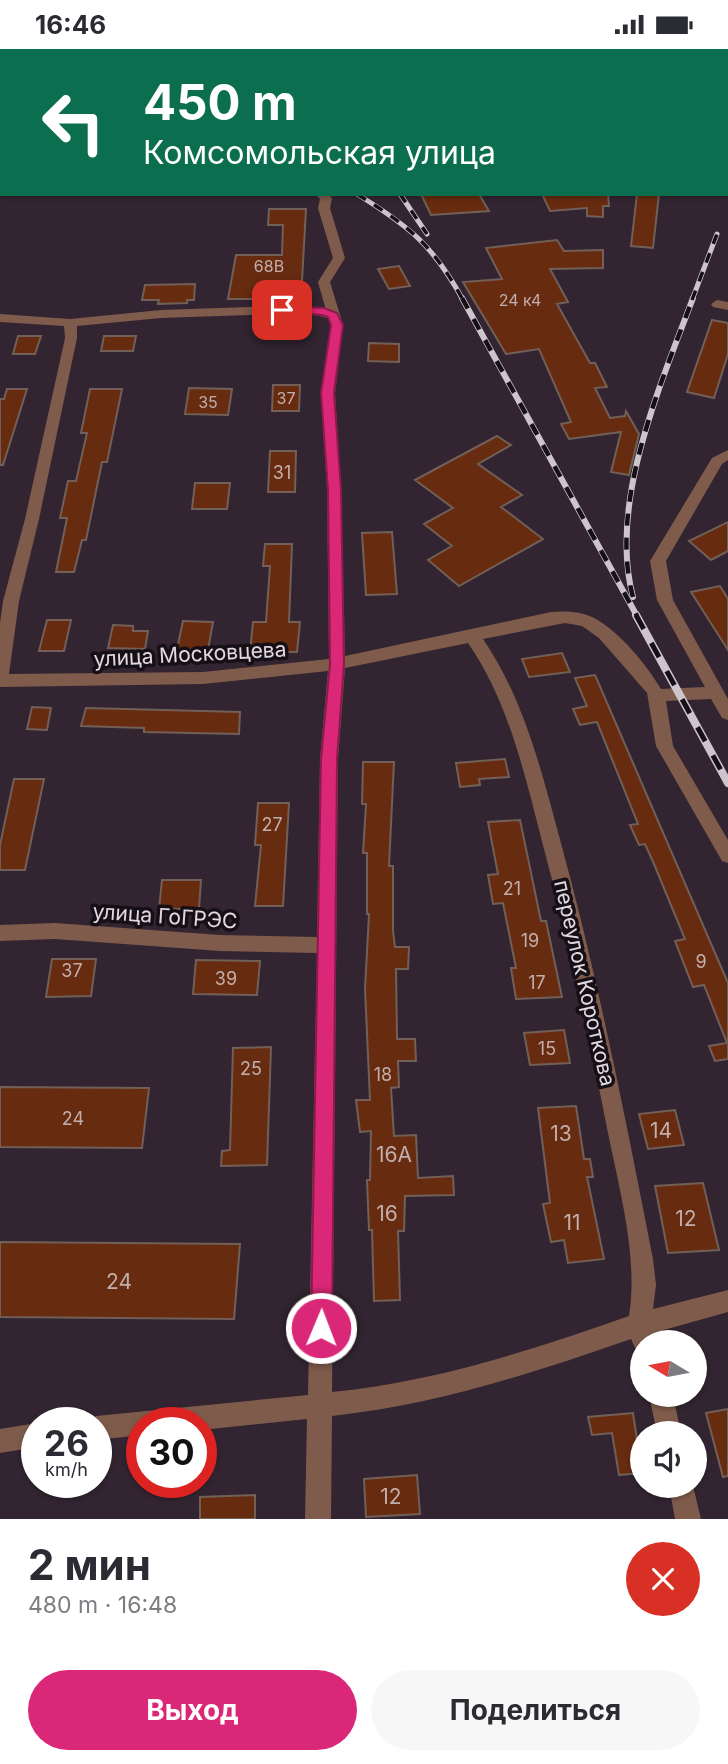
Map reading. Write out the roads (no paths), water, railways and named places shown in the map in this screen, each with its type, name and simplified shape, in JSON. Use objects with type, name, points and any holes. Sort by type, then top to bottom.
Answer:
[{"type":"street","points":[[318,1519],[329,759],[337,664],[334,490],[328,393],[337,325],[324,282],[339,258],[324,208],[327,198],[324,196]]},
{"type":"street","points":[[0,318],[70,323],[161,314],[292,309],[314,310],[333,315]]},
{"type":"street","points":[[0,680],[10,601],[33,519],[71,338],[70,323]]},
{"type":"street","points":[[728,454],[717,461],[658,561],[666,600],[728,714]]},
{"type":"street","name":"улица Московцева","points":[[0,680],[198,678],[270,673],[337,664],[551,618],[571,617],[586,620],[610,638],[657,695]]},
{"type":"street","name":"переулок Короткова","points":[[472,636],[488,656],[499,680],[533,775],[565,891],[625,1162],[642,1259],[645,1287],[641,1330]]},
{"type":"street","points":[[716,693],[657,695],[660,730],[665,745],[728,856]]},
{"type":"street","name":"улица ГоГРЭС","points":[[0,933],[55,931],[220,943],[327,945]]},
{"type":"street","points":[[649,1330],[728,1301]]},
{"type":"street","points":[[217,1416],[382,1399],[454,1384],[630,1336]]},
{"type":"street","points":[[0,1441],[21,1437]]},
{"type":"street","points":[[684,1498],[688,1519]]},
{"type":"railway","points":[[360,196],[419,239],[441,265],[463,300]]},
{"type":"railway","points":[[401,196],[427,234]]},
{"type":"railway","points":[[692,300],[717,234]]},
{"type":"railway","points":[[462,298],[637,616]]},
{"type":"railway","points":[[633,597],[627,561],[627,523],[632,485],[653,407],[693,298]]},
{"type":"railway","points":[[636,615],[728,783]]}]
